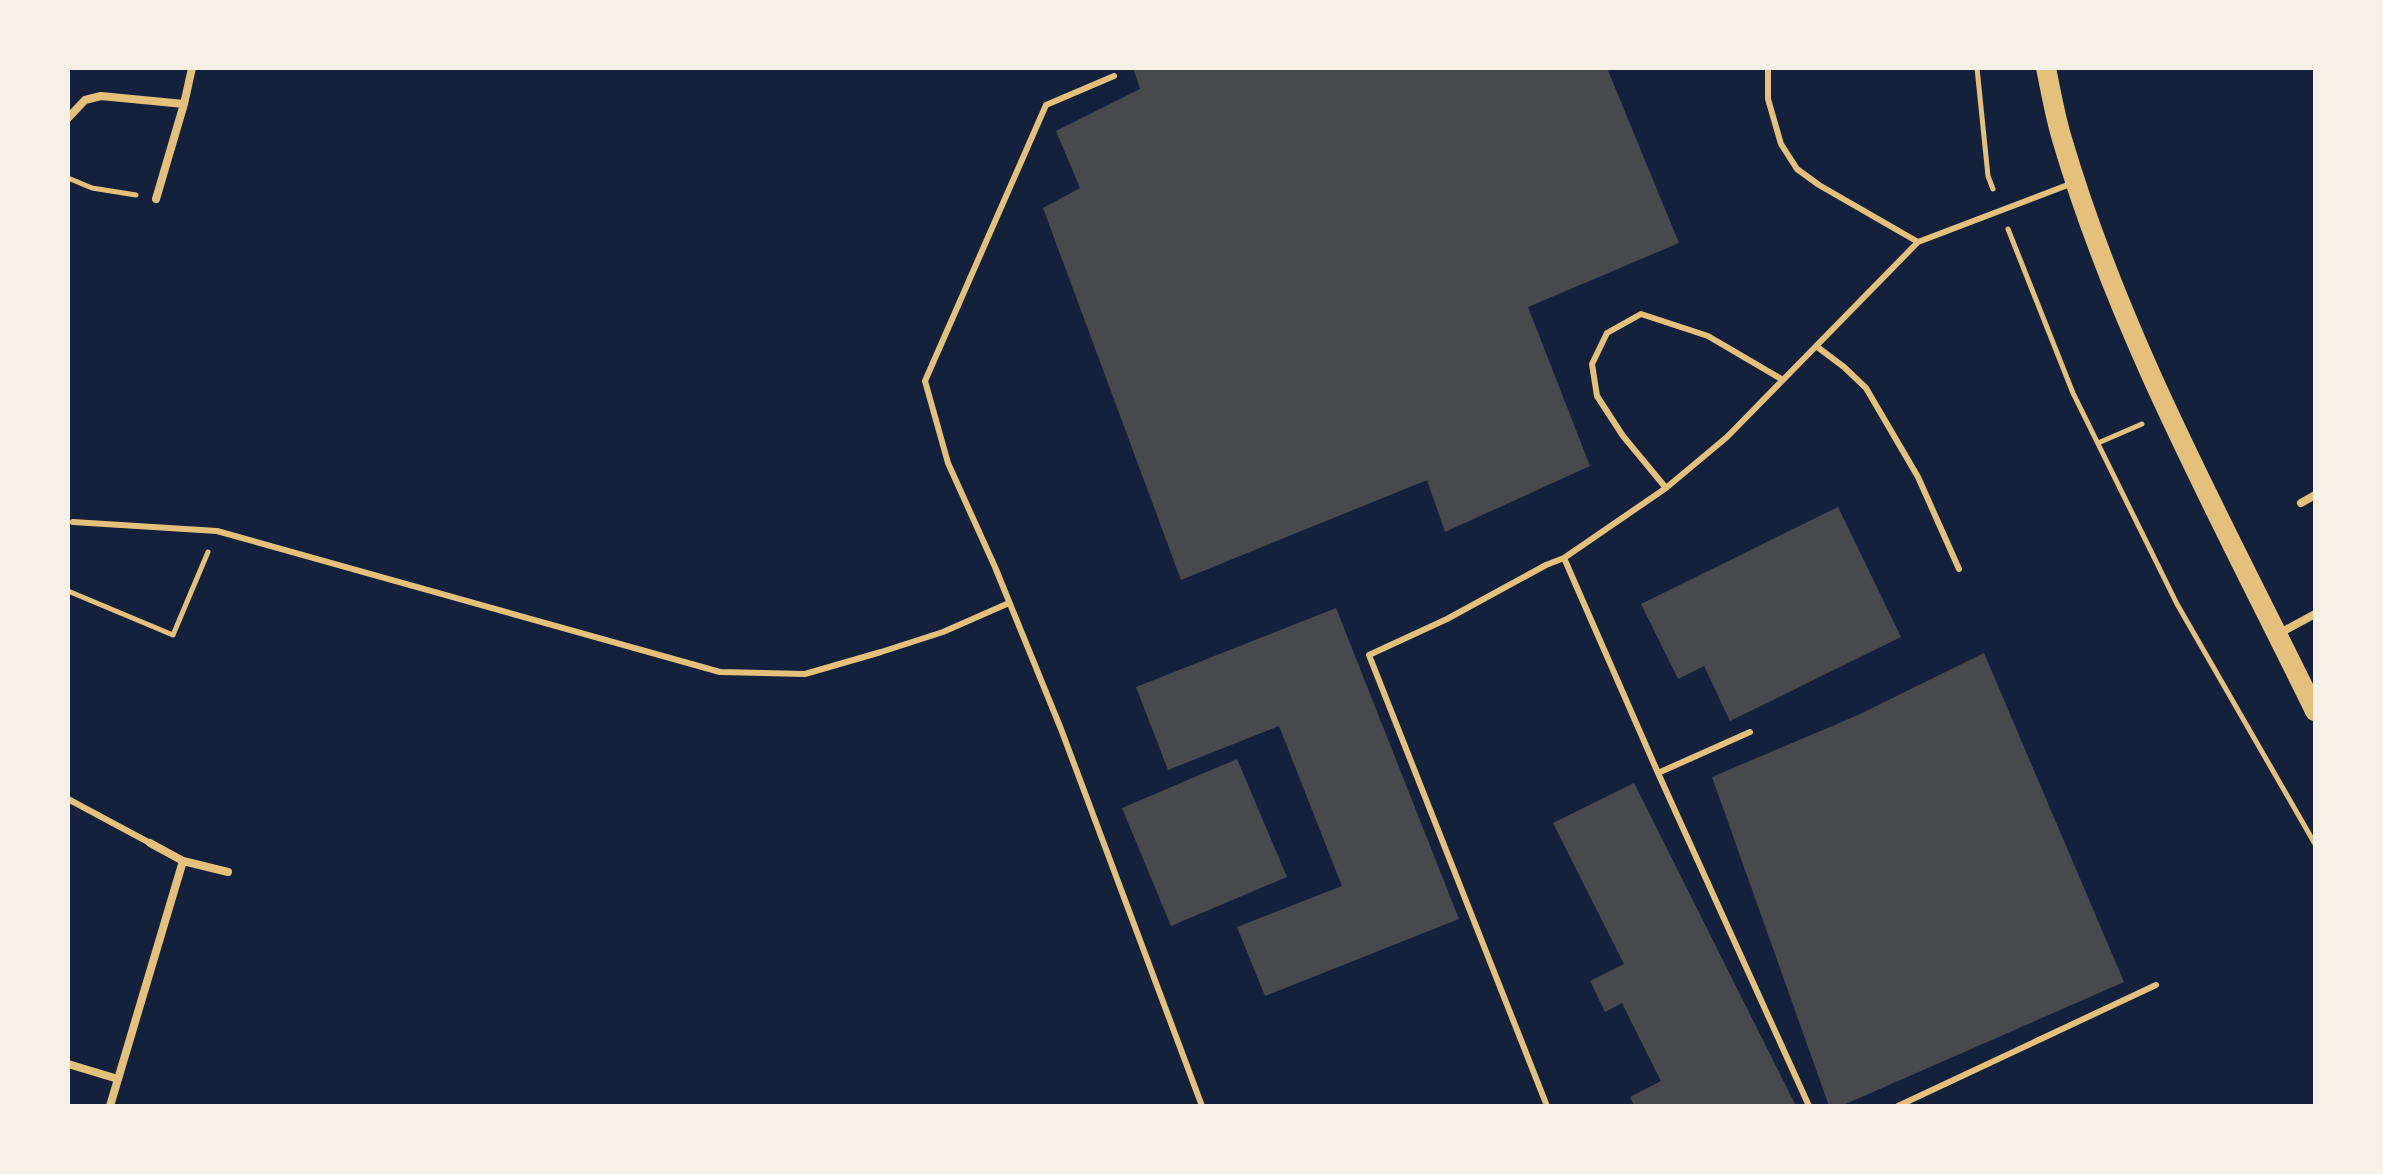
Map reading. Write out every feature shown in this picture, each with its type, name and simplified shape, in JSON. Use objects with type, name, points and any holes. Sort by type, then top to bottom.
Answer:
[{"type":"main road","points":[[2046,68],[2061,138],[2121,308],[2315,711]]},
{"type":"street","points":[[156,199],[192,68]]},
{"type":"street","points":[[68,118],[85,100],[101,96],[184,104]]},
{"type":"street","points":[[2301,503],[2315,495]]},
{"type":"street","points":[[2277,634],[2315,614]]},
{"type":"street","points":[[150,843],[183,861],[228,872]]},
{"type":"street","points":[[110,1106],[183,861]]},
{"type":"street","points":[[68,1064],[118,1079]]},
{"type":"lane","points":[[1768,68],[1768,99],[1781,144],[1797,169],[1918,242]]},
{"type":"lane","points":[[1114,76],[1046,105],[925,381],[948,463],[1061,729],[1202,1106]]},
{"type":"lane","points":[[1547,1106],[1369,655],[1447,619],[1564,558],[1666,488],[1727,437],[1918,242],[2076,182]]},
{"type":"lane","points":[[1666,488],[1623,436],[1597,396],[1592,364],[1607,333],[1641,314],[1708,336],[1783,380]]},
{"type":"lane","points":[[1816,346],[1844,367],[1872,398],[1918,477],[1959,569]]},
{"type":"lane","points":[[73,522],[217,531],[720,672],[805,674],[943,632],[1009,603]]},
{"type":"lane","points":[[1564,558],[1809,1106]]},
{"type":"lane","points":[[1658,773],[1750,732]]},
{"type":"lane","points":[[68,799],[150,843]]},
{"type":"lane","points":[[1898,1106],[2156,985]]},
{"type":"path","points":[[1977,68],[1988,176],[2073,393],[2177,604],[2315,844]]},
{"type":"path","points":[[68,178],[92,188],[156,199]]},
{"type":"path","points":[[2098,443],[2169,412]]},
{"type":"path","points":[[68,591],[173,635],[217,531]]},
{"type":"building","points":[[1133,68],[1607,68],[1679,243],[1528,307],[1590,466],[1445,532],[1427,480],[1181,580],[1043,208],[1080,188],[1056,131],[1140,89]]},
{"type":"building","points":[[1838,507],[1901,637],[1730,721],[1704,666],[1678,679],[1641,604]]},
{"type":"building","points":[[1336,608],[1459,919],[1265,996],[1237,927],[1342,886],[1279,726],[1168,770],[1136,687]]},
{"type":"building","points":[[1984,653],[2124,982],[1841,1106],[1829,1106],[1712,777],[1858,715]]},
{"type":"building","points":[[1237,759],[1287,877],[1171,926],[1122,808]]},
{"type":"building","points":[[1634,783],[1796,1106],[1634,1106],[1630,1097],[1661,1081],[1622,1003],[1605,1012],[1590,981],[1624,964],[1553,823]]}]
